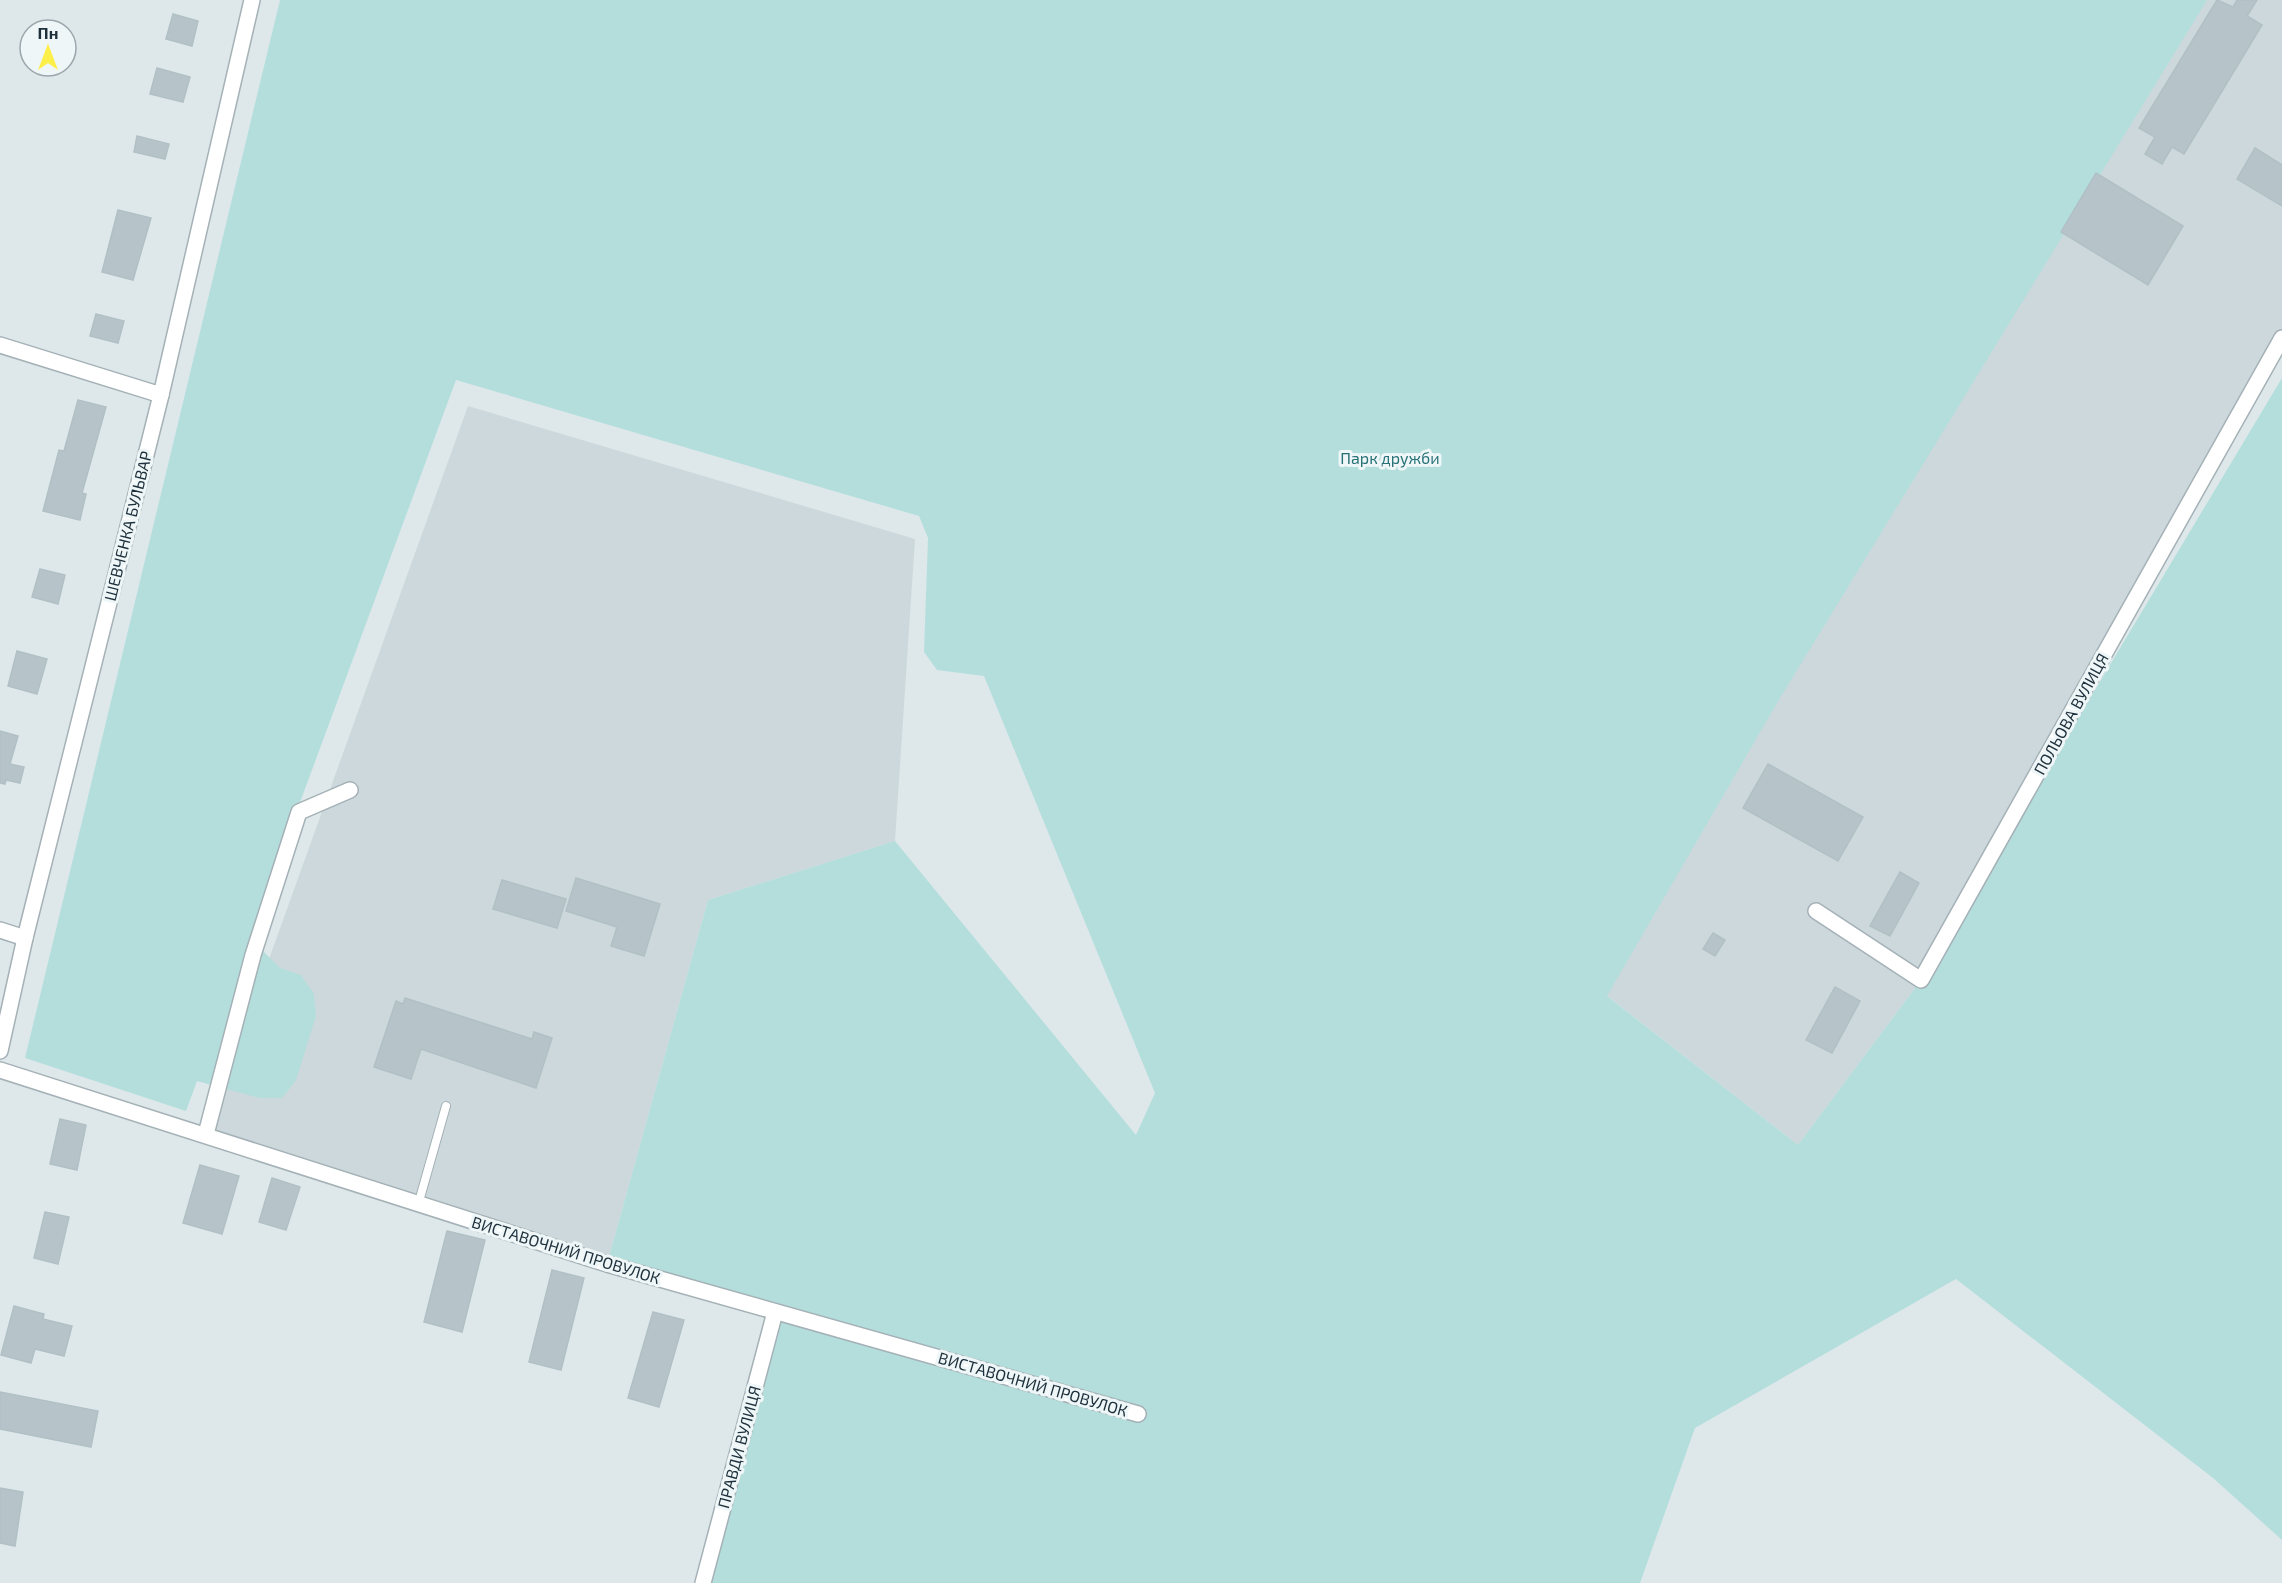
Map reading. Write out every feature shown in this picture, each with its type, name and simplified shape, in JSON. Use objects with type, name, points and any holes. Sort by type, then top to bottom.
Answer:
[{"type":"street","name":"ШЕВЧЕНКА БУЛЬВАР","points":[[0,1051],[25,938],[161,396],[252,0]]},
{"type":"street","name":"ПОЛЬОВА ВУЛИЦЯ","points":[[1816,911],[1921,980],[2282,338]]},
{"type":"street","points":[[0,345],[161,396]]},
{"type":"street","points":[[206,1134],[253,955],[298,812],[350,790]]},
{"type":"street","points":[[0,930],[25,938]]},
{"type":"street","name":"ВИСТАВОЧНИЙ ПРОВУЛОК","points":[[0,1070],[607,1264],[1138,1414]]},
{"type":"street","name":"ПРАВДИ ВУЛИЦЯ","points":[[703,1583],[776,1312]]},
{"type":"lane","points":[[418,1204],[446,1106]]},
{"type":"shaded area","points":[[2189,0],[2282,0],[2282,338],[1921,980],[1798,1145],[1574,970]]},
{"type":"shaded area","points":[[468,406],[915,539],[895,841],[708,900],[607,1264],[206,1134]]},
{"type":"green space","name":"Парк дружби","points":[[280,0],[2207,0],[1777,703],[1607,996],[1798,1145],[1921,980],[2282,378],[2282,1540],[2213,1478],[1956,1279],[1695,1428],[1640,1583],[703,1583],[775,1312],[607,1264],[708,900],[895,841],[1136,1135],[1155,1093],[984,676],[937,670],[924,652],[928,538],[919,516],[456,380],[254,927],[264,952],[280,968],[301,975],[314,994],[316,1016],[296,1080],[282,1098],[260,1098],[197,1081],[186,1111],[25,1058]]},
{"type":"building","points":[[2217,0],[2233,7],[2237,0],[2257,0],[2247,16],[2262,25],[2184,154],[2172,147],[2162,164],[2145,154],[2155,137],[2139,128]]},
{"type":"building","points":[[173,14],[198,21],[192,46],[166,39]]},
{"type":"building","points":[[157,68],[190,77],[183,102],[150,94]]},
{"type":"building","points":[[137,136],[169,144],[165,159],[134,152]]},
{"type":"building","points":[[2255,148],[2282,165],[2282,206],[2237,179]]},
{"type":"building","points":[[2096,173],[2183,226],[2148,285],[2061,232]]},
{"type":"building","points":[[118,210],[151,218],[133,280],[102,272]]},
{"type":"building","points":[[96,314],[124,321],[118,343],[90,336]]},
{"type":"building","points":[[78,400],[106,407],[82,493],[86,494],[80,520],[43,511],[59,450],[64,451]]},
{"type":"building","points":[[40,569],[65,575],[58,604],[32,597]]},
{"type":"building","points":[[17,651],[47,659],[37,694],[8,686]]},
{"type":"building","points":[[0,731],[18,736],[10,764],[24,767],[20,783],[6,780],[5,784],[0,783]]},
{"type":"building","points":[[1768,764],[1863,817],[1838,861],[1743,808]]},
{"type":"building","points":[[1900,872],[1919,883],[1890,936],[1870,926]]},
{"type":"building","points":[[576,878],[660,904],[644,956],[611,946],[617,927],[566,911]]},
{"type":"building","points":[[502,880],[566,899],[557,928],[493,909]]},
{"type":"building","points":[[1713,933],[1725,940],[1715,956],[1703,949]]},
{"type":"building","points":[[1835,987],[1860,1001],[1832,1053],[1806,1040]]},
{"type":"building","points":[[405,998],[532,1039],[534,1032],[552,1038],[536,1088],[421,1049],[411,1079],[374,1067],[396,1001],[403,1004]]},
{"type":"building","points":[[60,1119],[86,1125],[77,1170],[50,1164]]},
{"type":"building","points":[[200,1165],[239,1176],[222,1234],[183,1223]]},
{"type":"building","points":[[272,1178],[300,1187],[286,1230],[259,1222]]},
{"type":"building","points":[[45,1212],[69,1217],[58,1264],[34,1258]]},
{"type":"building","points":[[447,1231],[485,1240],[462,1332],[424,1322]]},
{"type":"building","points":[[552,1270],[584,1278],[561,1370],[529,1362]]},
{"type":"building","points":[[14,1306],[44,1314],[43,1319],[72,1326],[64,1356],[35,1349],[31,1363],[1,1355]]},
{"type":"building","points":[[653,1312],[684,1320],[659,1407],[628,1398]]},
{"type":"building","points":[[0,1392],[98,1411],[91,1447],[0,1429]]},
{"type":"building","points":[[0,1488],[23,1492],[15,1546],[0,1543]]}]
